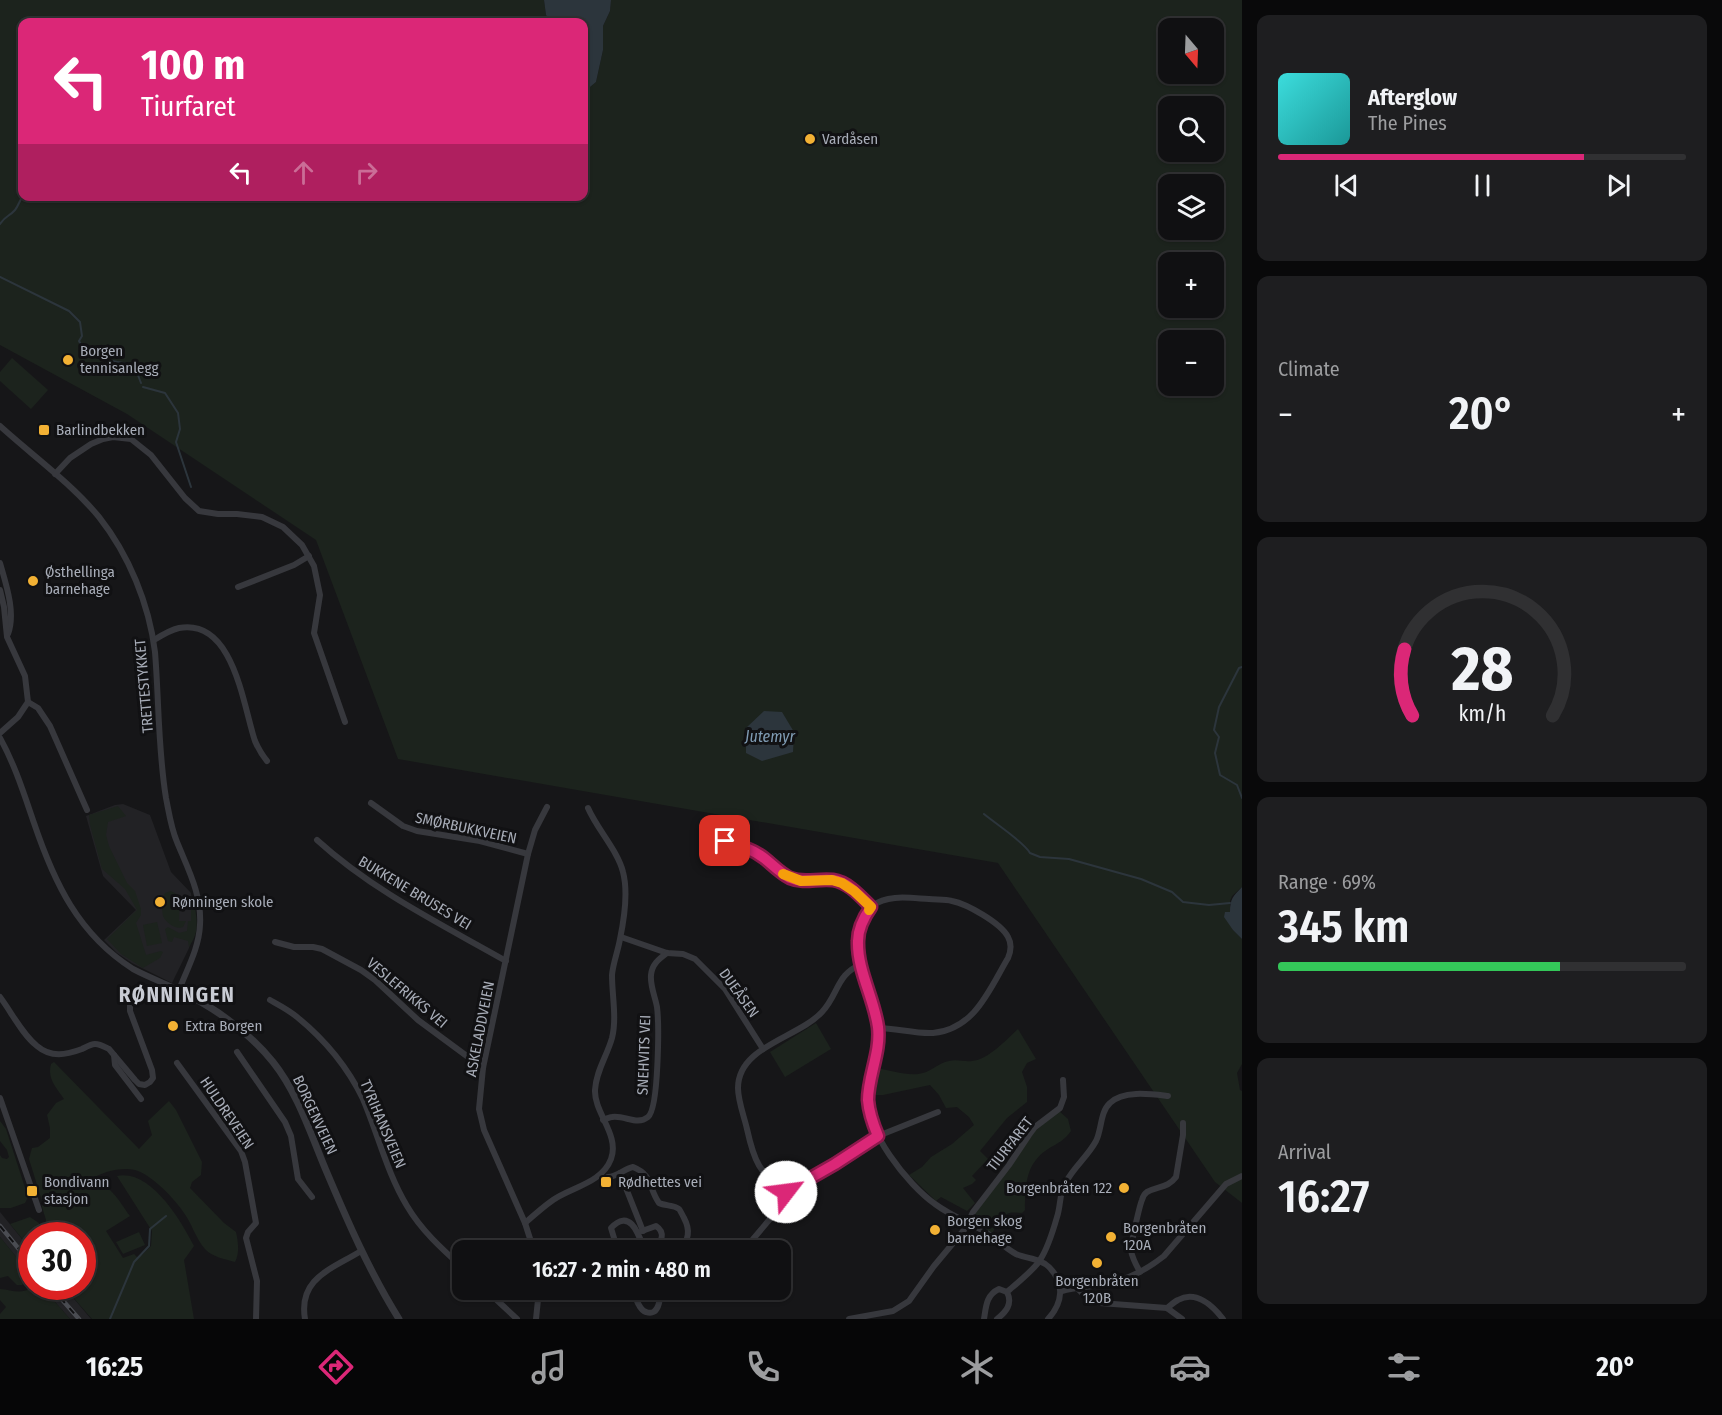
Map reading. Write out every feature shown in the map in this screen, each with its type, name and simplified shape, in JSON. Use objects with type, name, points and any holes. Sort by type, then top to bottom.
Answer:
[{"type":"street","name":"TRETTESTYKKET","points":[[0,426],[55,474],[99,517],[133,573],[143,599],[154,640],[162,766],[169,812],[177,842],[193,880],[200,911],[196,946],[179,990]]},
{"type":"street","points":[[55,474],[70,458],[97,441],[112,437],[131,439],[151,454],[185,498],[199,510],[218,514],[262,516],[283,527],[302,545],[314,566],[320,595],[314,633],[345,722]]},
{"type":"street","points":[[238,587],[309,556]]},
{"type":"street","points":[[0,563],[10,604],[11,623],[7,637]]},
{"type":"street","points":[[0,590],[7,637],[25,676],[28,702],[18,717],[0,735]]},
{"type":"street","points":[[154,640],[170,631],[189,628],[200,630],[218,641],[230,658],[256,742],[267,762]]},
{"type":"street","points":[[28,702],[38,708],[50,726],[87,810]]},
{"type":"street","name":"BORGENVEIEN","points":[[0,735],[55,879],[70,908],[115,956],[140,972],[212,1008],[241,1029],[274,1064],[292,1093],[361,1251],[399,1319]]},
{"type":"street","name":"SMØRBUKKVEIEN","points":[[370,803],[403,826],[417,831],[480,842],[528,854]]},
{"type":"street","name":"ASKELADDVEIEN","points":[[530,1240],[488,1141],[479,1108],[483,1068],[528,854],[535,830],[547,807]]},
{"type":"street","points":[[525,1223],[554,1199],[603,1172],[611,1159],[612,1141],[598,1109],[595,1092],[597,1076],[612,1038],[614,1018],[612,972],[621,938],[624,915],[623,871],[618,858],[593,821],[588,808]]},
{"type":"street","points":[[710,838],[741,845],[792,879],[832,880],[842,883],[871,907]]},
{"type":"street","name":"BUKKENE BRUSES VEI","points":[[317,840],[370,883],[506,961]]},
{"type":"street","points":[[878,1028],[934,1033],[959,1026],[975,1013],[1008,958],[1011,945],[1005,932],[988,917],[952,901],[896,897],[871,907],[863,918],[858,940],[861,964],[878,1028],[868,1097],[870,1117],[878,1136],[899,1167],[934,1204],[983,1231],[1019,1255],[1040,1260],[1055,1274],[1062,1291],[1059,1303],[1048,1319]]},
{"type":"street","name":"DUEÅSEN","points":[[621,938],[695,959],[725,989],[763,1049]]},
{"type":"street","name":"VESLEFRIKKS VEI","points":[[275,942],[294,947],[322,949],[361,970],[418,1020],[483,1068]]},
{"type":"street","name":"SNEHVITS VEI","points":[[603,1120],[611,1117],[642,1120],[649,1117],[653,1111],[659,1026],[651,972],[656,962],[667,952]]},
{"type":"street","points":[[786,1192],[765,1176],[752,1151],[738,1090],[739,1080],[745,1064],[754,1055],[814,1019],[829,1003],[841,978],[851,968],[861,964]]},
{"type":"street","points":[[0,997],[31,1040],[46,1052],[58,1055],[69,1054],[95,1044],[109,1048],[139,1084],[145,1085],[153,1078],[152,1070],[130,1011],[130,1002]]},
{"type":"street","name":"TYRIHANSVEIEN","points":[[270,1000],[296,1016],[320,1038],[342,1064],[362,1098],[407,1207],[421,1226],[452,1258]]},
{"type":"street","points":[[237,1052],[285,1122],[293,1145],[298,1179],[312,1197]]},
{"type":"street","points":[[114,1054],[115,1065],[141,1099]]},
{"type":"street","name":"HULDREVEIEN","points":[[177,1063],[240,1151],[245,1162],[256,1222],[246,1238],[257,1281],[256,1319]]},
{"type":"street","name":"TIURFARET","points":[[849,1319],[883,1314],[902,1307],[915,1293],[964,1230],[977,1206],[1035,1127],[1060,1108],[1064,1097],[1063,1080]]},
{"type":"street","points":[[1007,1293],[1040,1260],[1054,1229],[1065,1182],[1094,1145],[1109,1103],[1127,1095],[1168,1096]]},
{"type":"street","points":[[1,1103],[39,1210]]},
{"type":"street","points":[[752,1240],[775,1213],[786,1192],[878,1136],[938,1112]]},
{"type":"street","points":[[1140,1272],[1131,1253],[1130,1244],[1135,1233],[1140,1204],[1146,1193],[1166,1186],[1176,1177],[1183,1123]]},
{"type":"street","points":[[608,1177],[613,1177],[633,1167],[642,1171],[659,1203],[678,1209],[688,1226],[686,1240]]},
{"type":"street","points":[[620,1173],[643,1240]]},
{"type":"street","points":[[1062,1291],[1108,1284],[1140,1272],[1164,1256],[1226,1184],[1242,1176]]},
{"type":"street","points":[[615,1240],[611,1228],[620,1221],[629,1221],[641,1233]]},
{"type":"street","points":[[641,1233],[656,1226],[660,1228],[662,1240]]},
{"type":"street","points":[[305,1319],[305,1296],[311,1283],[361,1251]]},
{"type":"street","points":[[1077,1288],[1088,1299],[1100,1303],[1167,1308],[1182,1319]]},
{"type":"street","points":[[984,1319],[990,1295],[999,1289],[1007,1293],[1010,1302],[1008,1308],[997,1319]]},
{"type":"street","points":[[1167,1308],[1179,1299],[1190,1297],[1202,1300],[1214,1307],[1223,1319]]},
{"type":"street","points":[[497,1300],[517,1319]]},
{"type":"street","points":[[536,1319],[538,1300]]},
{"type":"street","points":[[638,1300],[642,1309],[650,1313],[658,1308],[660,1300]]},
{"type":"shaded area","points":[[0,0],[544,0],[548,18],[18,18],[18,201],[588,201],[588,89],[596,82],[603,50],[603,26],[610,11],[611,0],[1242,0],[1242,887],[1232,896],[1230,912],[1233,930],[1242,939],[1242,1064],[1237,1073],[1242,1091],[1242,1203],[1215,1182],[998,863],[398,759],[316,540],[127,414],[0,345]]},
{"type":"shaded area","points":[[12,358],[48,390],[31,409],[0,381],[0,372]]},
{"type":"shaded area","name":"Rønningen skole","points":[[123,804],[150,815],[171,872],[191,893],[194,929],[189,948],[172,983],[132,963],[104,940],[136,910],[103,876],[86,816]]},
{"type":"shaded area","points":[[118,806],[126,816],[108,822],[106,835],[109,846],[127,883],[135,891],[141,909],[141,915],[136,923],[146,955],[163,952],[160,958],[143,968],[121,954],[107,939],[137,910],[125,889],[102,869],[89,815]]},
{"type":"shaded area","points":[[171,891],[180,896],[179,921],[186,921],[183,927],[177,928],[166,921],[163,916],[161,900],[165,893]]},
{"type":"shaded area","points":[[185,896],[194,899],[196,918],[195,935],[189,947],[188,941],[174,937],[172,942],[168,941],[165,929],[168,927],[179,933],[187,931],[188,921],[191,921],[191,901],[186,901]]},
{"type":"shaded area","points":[[157,922],[162,943],[147,946],[143,925]]},
{"type":"shaded area","points":[[816,1023],[831,1049],[785,1077],[770,1052]]},
{"type":"shaded area","points":[[1018,1029],[1036,1059],[1027,1063],[1022,1072],[1027,1087],[1027,1102],[1007,1118],[980,1151],[988,1159],[972,1176],[976,1180],[963,1188],[975,1203],[967,1211],[941,1197],[936,1201],[909,1175],[974,1125],[969,1117],[957,1107],[946,1108],[930,1085],[883,1095],[871,1095],[876,1068],[918,1074],[949,1061],[978,1060],[997,1048]]},
{"type":"shaded area","points":[[54,1062],[139,1149],[152,1135],[148,1121],[169,1101],[176,1110],[202,1162],[201,1175],[192,1182],[190,1188],[236,1232],[238,1251],[235,1262],[208,1252],[175,1201],[141,1172],[129,1169],[117,1170],[90,1180],[109,1189],[130,1216],[106,1231],[123,1258],[134,1254],[137,1257],[142,1255],[151,1246],[152,1231],[117,1176],[130,1176],[142,1180],[153,1188],[173,1211],[194,1246],[184,1260],[194,1319],[92,1319],[75,1300],[96,1300],[96,1222],[46,1222],[29,1159],[32,1148],[38,1147],[50,1138],[47,1115],[56,1103],[64,1099],[51,1079],[51,1064]]},
{"type":"shaded area","points":[[1059,1111],[1068,1119],[1071,1131],[1035,1161],[1026,1183],[1025,1210],[1022,1213],[1016,1212],[1003,1216],[992,1234],[973,1221],[973,1216],[1035,1131]]},
{"type":"shaded area","points":[[0,1121],[6,1129],[28,1197],[25,1203],[11,1208],[0,1208],[0,1155],[2,1158],[9,1157],[0,1141]]},
{"type":"shaded area","points":[[0,1212],[18,1234],[18,1259],[0,1237]]},
{"type":"shaded area","points":[[30,1217],[38,1222],[18,1222],[18,1234],[10,1224]]},
{"type":"shaded area","points":[[139,1232],[145,1245],[123,1254],[116,1242]]},
{"type":"shaded area","points":[[0,1237],[18,1259],[18,1285],[8,1276],[0,1278]]},
{"type":"shaded area","points":[[0,1289],[18,1291],[18,1300],[53,1300],[70,1319],[0,1319],[0,1314],[6,1307],[0,1300]]},
{"type":"shaded area","points":[[53,1300],[75,1300],[91,1319],[70,1319]]},
{"type":"water","points":[[544,0],[611,0],[610,11],[603,26],[603,50],[596,82],[588,89],[588,18],[548,18]]},
{"type":"water","name":"Jutemyr","points":[[764,711],[782,712],[794,732],[793,752],[762,761],[746,753],[746,728]]},
{"type":"water","points":[[1242,887],[1242,939],[1224,917],[1225,912],[1230,912],[1233,898]]},
{"type":"waterway","points":[[0,224],[15,210],[20,201]]},
{"type":"waterway","name":"Barlindbekken","points":[[0,277],[69,311],[80,322],[82,336],[79,341],[83,347],[103,359],[134,365],[141,383]]},
{"type":"waterway","name":"Barlindbekken","points":[[143,387],[165,393],[178,413],[180,429],[176,442],[191,487]]},
{"type":"waterway","points":[[1242,667],[1239,668],[1219,707],[1214,730],[1219,737],[1215,753],[1220,775],[1237,785],[1242,798]]},
{"type":"waterway","points":[[984,814],[1016,838],[1030,853],[1040,857],[1069,859],[1141,879],[1172,892],[1183,902],[1209,905],[1230,903]]},
{"type":"waterway","points":[[110,1319],[134,1262],[149,1246],[150,1229],[166,1216]]},
{"type":"railway","points":[[0,1226],[18,1248]]},
{"type":"railway","points":[[62,1300],[79,1319]]},
{"type":"slow traffic","points":[[783,874],[801,881],[832,880],[842,883],[871,907],[869,910]]},
{"type":"place","name":"Vardåsen","points":[[810,139]]},
{"type":"place","name":"Borgen tennisanlegg","points":[[68,360]]},
{"type":"place","name":"Barlindbekken","points":[[44,430]]},
{"type":"place","name":"Østhellinga barnehage","points":[[33,581]]},
{"type":"place","name":"Rønningen skole","points":[[160,902]]},
{"type":"place","name":"Extra Borgen","points":[[173,1026]]},
{"type":"place","name":"Rødhettes vei","points":[[606,1182]]},
{"type":"place","name":"Borgenbråten 122","points":[[1124,1188]]},
{"type":"place","name":"Bondivann stasjon","points":[[32,1191]]},
{"type":"place","name":"Borgen skog barnehage","points":[[935,1230]]},
{"type":"place","name":"Borgenbråten 120A","points":[[1111,1237]]},
{"type":"place","name":"Borgenbråten 120B","points":[[1097,1263]]},
{"type":"district","name":"RØNNINGEN","points":[[177,995]]},
{"type":"route","points":[[725,841],[741,845],[756,853],[792,879],[832,880],[842,883],[871,907],[863,918],[858,940],[859,954],[878,1028],[868,1097],[870,1117],[878,1136],[786,1192]]}]
